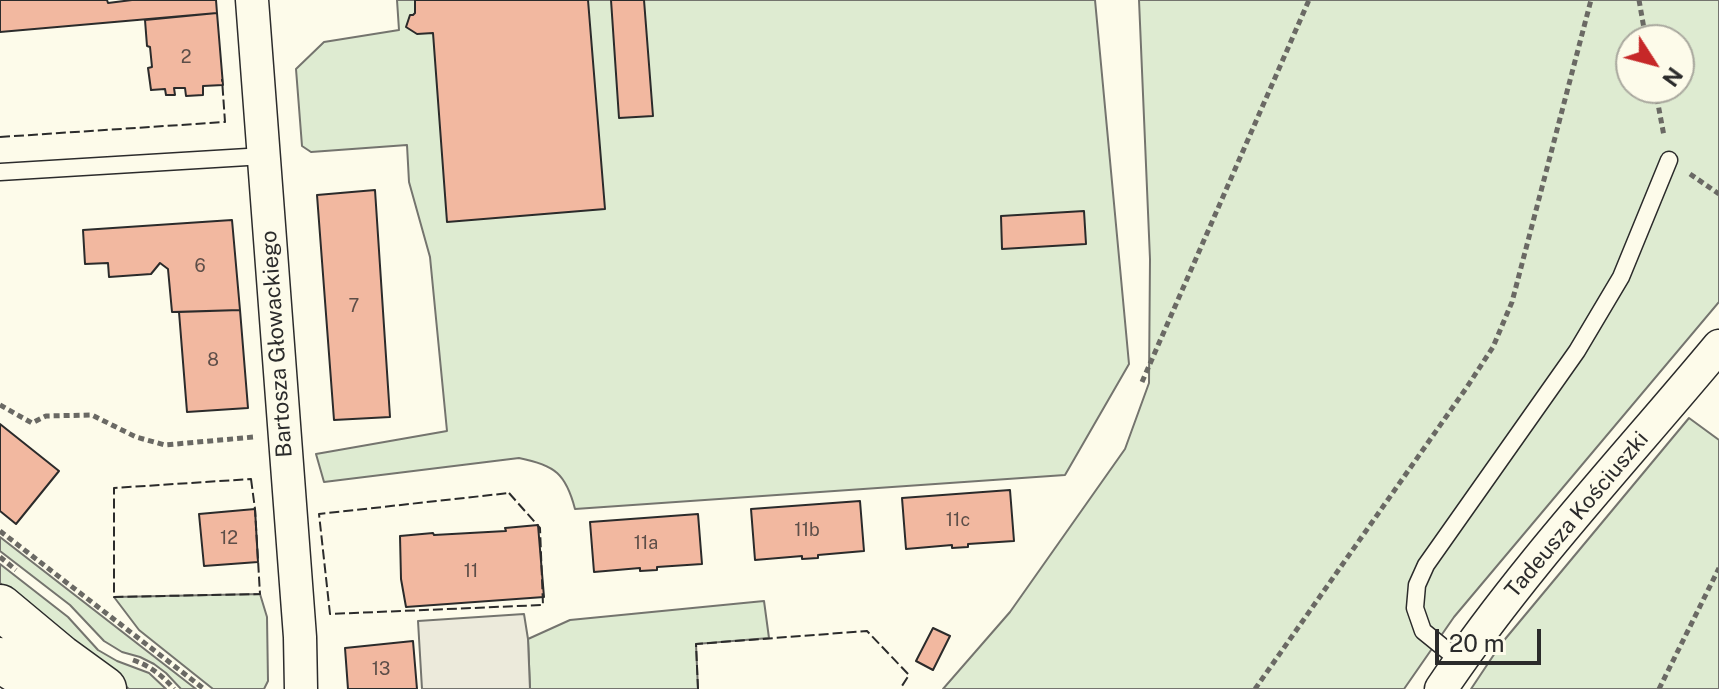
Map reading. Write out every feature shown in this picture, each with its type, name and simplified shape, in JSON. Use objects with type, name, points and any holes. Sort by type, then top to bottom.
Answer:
[{"type":"street","name":"Bartosza Głowackiego","points":[[252,0],[300,637],[301,689]]},
{"type":"street","name":"Tadeusza Kościuszki","points":[[1441,689],[1506,599],[1719,346]]},
{"type":"street","points":[[0,607],[104,689]]},
{"type":"street","points":[[0,660],[46,689]]},
{"type":"lane","points":[[0,172],[264,156]]},
{"type":"lane","points":[[1460,661],[1423,631],[1415,608],[1417,585],[1426,565],[1577,351],[1621,277],[1669,160]]},
{"type":"path","points":[[1142,382],[1309,0]]},
{"type":"path","points":[[1255,689],[1493,347],[1512,302],[1591,0]]},
{"type":"path","points":[[1639,0],[1643,24]]},
{"type":"path","points":[[0,405],[32,423],[46,416],[92,415],[136,437],[165,445],[256,437]]},
{"type":"path","points":[[0,531],[204,689]]},
{"type":"path","points":[[1659,689],[1719,568]]},
{"type":"green space","points":[[397,0],[1095,0],[1129,364],[1065,475],[575,509],[568,487],[557,473],[542,464],[519,458],[324,482],[316,454],[447,431],[430,257],[409,182],[407,145],[311,152],[302,146],[296,69],[324,42],[399,30]]},
{"type":"green space","points":[[1139,0],[1719,0],[1719,302],[1454,617],[1404,689],[943,689],[1010,612],[1125,449],[1149,383],[1150,259]]},
{"type":"green space","points":[[1689,418],[1719,440],[1719,689],[1471,689],[1501,644]]},
{"type":"green space","points":[[0,537],[196,689],[181,689],[154,664],[122,652],[104,641],[70,605],[0,551]]},
{"type":"green space","points":[[0,564],[68,617],[98,650],[149,673],[166,689],[129,689],[0,583]]},
{"type":"green space","points":[[260,594],[267,617],[268,681],[264,689],[213,689],[139,630],[114,597]]},
{"type":"green space","points":[[764,601],[769,638],[696,644],[698,689],[530,689],[528,639],[570,620]]},
{"type":"shaded area","points":[[524,614],[530,689],[422,689],[418,621]]},
{"type":"building","points":[[0,0],[107,0],[108,3],[216,0],[217,13],[0,32]]},
{"type":"building","points":[[415,0],[588,0],[605,209],[447,222],[433,33],[417,34],[406,27],[410,15],[415,13]]},
{"type":"building","points":[[611,0],[644,0],[653,116],[619,118]]},
{"type":"building","points":[[217,13],[223,85],[203,86],[203,95],[186,96],[185,88],[174,88],[175,95],[166,95],[165,89],[151,90],[148,68],[152,67],[145,20]]},
{"type":"building","points":[[375,190],[390,417],[334,420],[317,195]]},
{"type":"building","points":[[1084,211],[1086,244],[1002,249],[1001,216]]},
{"type":"building","points":[[232,220],[240,310],[172,312],[168,269],[160,263],[151,274],[109,277],[108,263],[85,264],[83,230]]},
{"type":"building","points":[[240,310],[248,408],[187,412],[179,312]]},
{"type":"building","points":[[0,424],[59,471],[16,524],[0,511]]},
{"type":"building","points":[[1010,490],[1014,541],[968,544],[968,547],[952,548],[952,545],[906,549],[902,498]]},
{"type":"building","points":[[860,501],[864,551],[818,555],[818,558],[802,559],[802,556],[755,560],[751,509]]},
{"type":"building","points":[[255,509],[258,562],[204,566],[199,514]]},
{"type":"building","points":[[698,514],[702,564],[657,567],[657,570],[640,571],[640,568],[594,572],[590,522]]},
{"type":"building","points":[[538,525],[544,597],[406,607],[401,579],[400,536],[506,531],[505,528]]},
{"type":"building","points":[[933,628],[950,636],[933,670],[916,661]]},
{"type":"building","points":[[413,641],[417,689],[348,689],[345,648]]},
{"type":"fence","points":[[0,137],[225,122],[222,79]]},
{"type":"fence","points":[[251,479],[260,594],[114,597],[114,488],[251,479]]},
{"type":"fence","points":[[509,493],[540,528],[543,605],[330,614],[319,514],[509,493]]},
{"type":"fence","points":[[698,689],[696,644],[867,631],[909,675],[900,689]]}]
